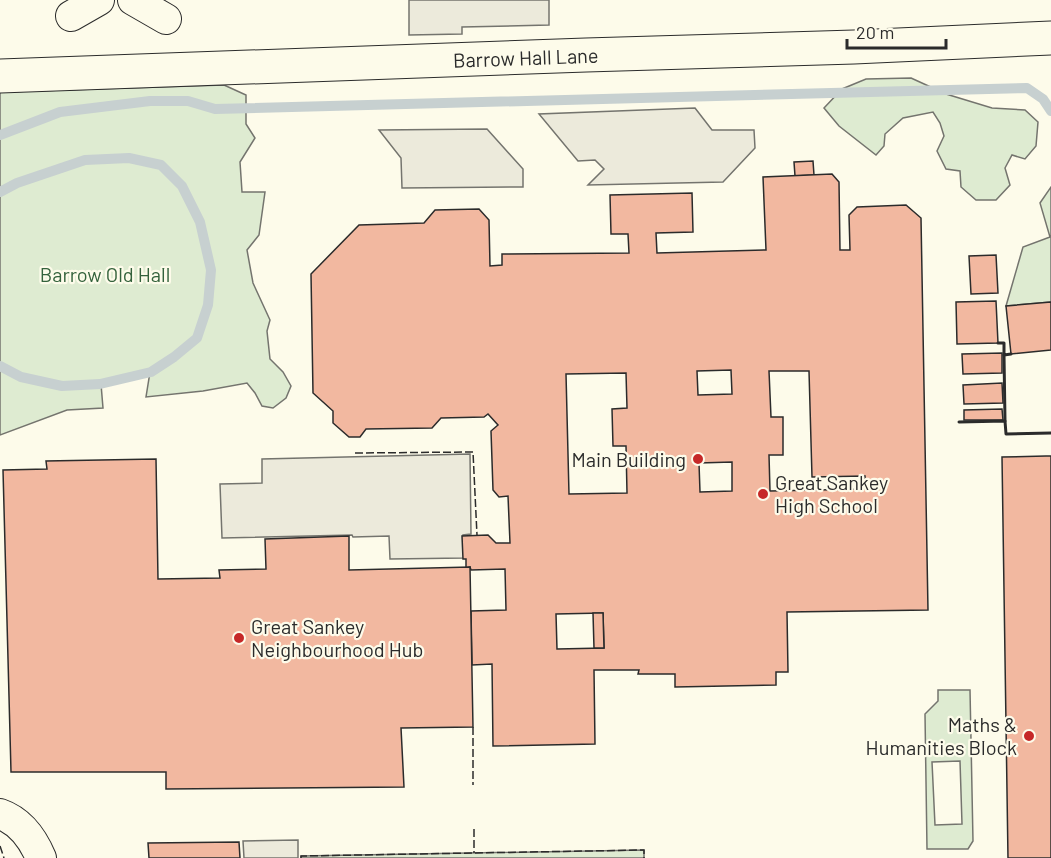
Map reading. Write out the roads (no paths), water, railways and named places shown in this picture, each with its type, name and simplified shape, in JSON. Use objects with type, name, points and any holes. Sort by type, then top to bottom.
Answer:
[{"type":"street","points":[[71,16],[99,0]]},
{"type":"street","points":[[132,0],[166,19]]},
{"type":"street","name":"Barrow Hall Lane","points":[[0,76],[854,47],[1051,38]]},
{"type":"street","points":[[0,814],[24,829],[36,845],[41,858]]},
{"type":"waterway","points":[[0,135],[60,112],[150,101],[188,101],[215,109],[1027,88],[1043,99],[1051,111]]},
{"type":"waterway","points":[[0,192],[17,183],[85,160],[129,158],[161,165],[182,186],[200,222],[211,270],[208,305],[197,338],[151,372],[100,384],[62,386],[21,377],[0,366]]},
{"type":"place","name":"Main Building","points":[[698,459]]},
{"type":"place","name":"Great Sankey High School","points":[[763,494]]},
{"type":"place","name":"Great Sankey Neighbourhood Hub","points":[[239,638]]},
{"type":"place","name":"Maths & Humanities Block","points":[[1029,736]]},
{"type":"park label","name":"Barrow Old Hall","points":[[105,274]]}]
